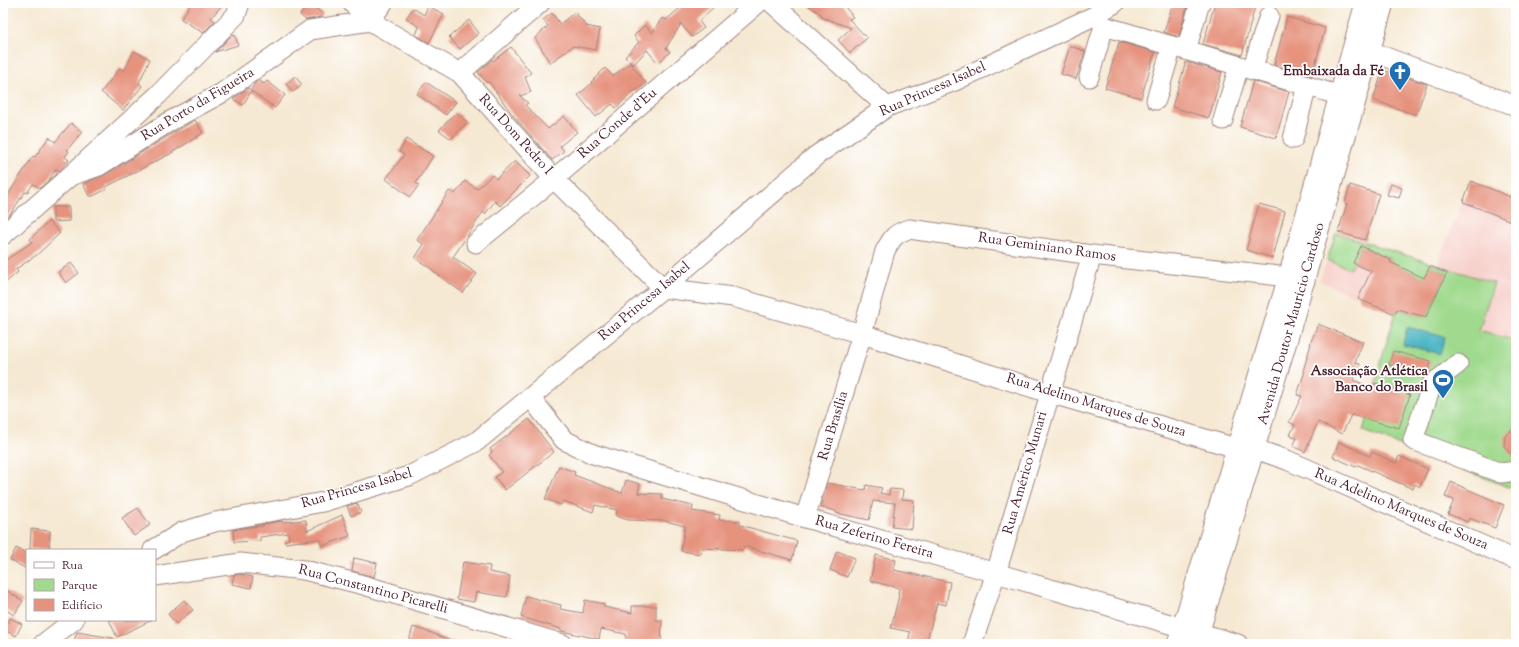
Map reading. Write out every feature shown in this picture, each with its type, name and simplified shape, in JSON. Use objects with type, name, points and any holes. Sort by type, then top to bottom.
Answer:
[{"type":"street","name":"Rua Porto da Figueira","points":[[3,235],[70,176],[158,94],[236,15],[240,3]]},
{"type":"street","name":"Rua Dom Pedro I","points":[[352,3],[370,21],[460,73],[554,178],[663,288]]},
{"type":"street","points":[[370,21],[383,3]]},
{"type":"street","points":[[460,73],[540,3]]},
{"type":"street","name":"Rua Conde d'Eu","points":[[476,243],[758,3]]},
{"type":"street","points":[[772,3],[888,107]]},
{"type":"street","name":"Rua Princesa Isabel","points":[[155,549],[182,532],[215,522],[323,502],[409,476],[476,442],[663,288],[817,155],[888,107],[955,81],[1094,16],[1115,3]]},
{"type":"street","points":[[1156,100],[1200,3]]},
{"type":"street","name":"Avenida Doutor Maurício Cardoso","points":[[1330,158],[1338,95],[1365,3]]},
{"type":"street","name":"Avenida Doutor Maurício Cardoso","points":[[1188,637],[1256,449],[1296,279],[1330,158],[1370,51],[1384,3]]},
{"type":"street","points":[[1223,120],[1268,16]]},
{"type":"street","name":"Rua Porto da Figueira","points":[[70,176],[98,166],[172,120],[222,93],[310,30],[370,21]]},
{"type":"street","points":[[1089,77],[1104,26],[1338,95]]},
{"type":"street","points":[[1352,45],[1516,106]]},
{"type":"street","points":[[1293,139],[1308,86]]},
{"type":"street","name":"Rua Geminiano Ramos","points":[[862,334],[885,251],[891,240],[898,232],[909,229],[1092,255],[1296,279]]},
{"type":"street","name":"Rua Américo Munari","points":[[972,644],[996,573],[1049,393],[1092,255]]},
{"type":"street","name":"Avenida Doutor Maurício Cardoso","points":[[1188,637],[1236,448],[1296,279]]},
{"type":"street","name":"Rua Adelino Marques de Souza","points":[[663,288],[733,297],[862,334],[1049,393],[1236,448],[1256,449],[1287,460],[1516,560]]},
{"type":"street","name":"Rua Brasília","points":[[806,518],[862,334]]},
{"type":"street","points":[[1458,364],[1432,384],[1413,440],[1501,473],[1516,470]]},
{"type":"street","name":"Rua Zeferino Fereira","points":[[531,398],[564,440],[593,454],[996,573],[1188,637],[1238,644]]},
{"type":"street","name":"Rua Constantino Picarelli","points":[[156,576],[241,563],[304,570],[360,584],[563,644]]},
{"type":"street","points":[[43,644],[73,621]]},
{"type":"shaded area","points":[[1471,181],[1516,199],[1516,341],[1397,309],[1395,314],[1320,281],[1336,233],[1437,265]]},
{"type":"green space","name":"Associação Atlética Banco do Brasil","points":[[1336,233],[1494,283],[1479,330],[1516,341],[1516,490],[1363,431],[1384,351],[1397,309],[1426,317],[1447,273],[1430,266],[1424,278],[1390,262],[1391,259],[1361,246],[1351,269],[1327,260]]},
{"type":"water","points":[[1407,327],[1445,337],[1440,354],[1403,344]]},
{"type":"building","points":[[191,3],[224,3],[211,18],[215,21],[203,33],[181,19]]},
{"type":"building","points":[[309,3],[323,14],[321,17],[306,20],[300,15]]},
{"type":"building","points":[[686,3],[718,3],[699,21],[704,28],[692,37],[681,24],[666,48],[670,52],[658,63],[647,50],[633,65],[625,57],[639,42],[634,36],[645,25],[652,33],[662,18],[666,20]]},
{"type":"building","points":[[805,3],[842,3],[853,17],[849,19],[867,38],[850,53],[838,40],[851,28],[821,17],[822,15]]},
{"type":"building","points":[[1173,3],[1188,3],[1179,37],[1164,32]]},
{"type":"building","points":[[1215,3],[1240,3],[1255,7],[1242,55],[1203,44]]},
{"type":"building","points":[[428,6],[444,14],[429,43],[416,35],[419,27],[406,18],[413,8],[424,15]]},
{"type":"building","points":[[575,12],[586,26],[600,29],[596,50],[573,46],[550,63],[535,38],[548,26],[543,20],[552,13],[560,24]]},
{"type":"building","points":[[1287,17],[1325,28],[1312,76],[1274,65]]},
{"type":"building","points":[[469,20],[479,33],[460,49],[449,37]]},
{"type":"building","points":[[235,35],[238,45],[215,52],[230,37]]},
{"type":"building","points":[[1119,42],[1155,52],[1141,98],[1105,88]]},
{"type":"building","points":[[1070,46],[1085,51],[1076,79],[1061,74]]},
{"type":"building","points":[[511,47],[531,73],[525,77],[531,92],[520,96],[528,103],[525,105],[548,129],[564,116],[577,132],[560,146],[564,151],[552,160],[512,114],[489,82],[487,83],[478,72]]},
{"type":"building","points":[[134,51],[150,59],[139,83],[142,86],[123,110],[101,92],[120,68],[124,71]]},
{"type":"building","points":[[1186,62],[1222,72],[1209,118],[1172,107]]},
{"type":"building","points":[[630,63],[646,83],[636,91],[635,90],[616,108],[612,104],[596,117],[578,95],[592,83],[591,82],[605,68],[613,76]]},
{"type":"building","name":"Embaixada da Fé","points":[[1383,70],[1427,84],[1416,115],[1373,100]]},
{"type":"building","points":[[295,76],[302,85],[293,92],[286,84]]},
{"type":"building","points":[[259,80],[264,84],[267,81],[285,95],[275,108],[251,91],[243,105],[233,99],[248,88],[251,90],[255,83]]},
{"type":"building","points":[[1253,81],[1289,92],[1276,138],[1240,127]]},
{"type":"building","points":[[426,82],[456,102],[446,115],[417,94]]},
{"type":"building","points":[[456,112],[467,122],[451,139],[439,130]]},
{"type":"building","points":[[195,120],[203,133],[170,154],[106,187],[107,189],[93,196],[89,196],[83,184],[105,175]]},
{"type":"building","points":[[71,123],[82,132],[67,150],[69,151],[65,157],[69,160],[59,171],[56,169],[49,180],[40,188],[33,184],[27,193],[25,192],[11,213],[3,220],[3,203],[33,156],[35,157],[49,137],[55,142]]},
{"type":"building","points":[[406,139],[433,156],[416,183],[419,185],[410,197],[386,179],[404,155],[399,152]]},
{"type":"building","points":[[515,161],[530,176],[500,206],[495,201],[485,214],[483,212],[453,257],[477,274],[463,293],[415,258],[424,244],[417,240],[449,191],[455,194],[465,181],[477,189],[492,175],[496,179]]},
{"type":"building","points":[[1471,181],[1516,199],[1516,223],[1463,202]]},
{"type":"building","points":[[1391,184],[1402,188],[1399,198],[1387,195]]},
{"type":"building","points":[[1350,185],[1379,194],[1365,240],[1338,232],[1347,204],[1345,203]]},
{"type":"building","points":[[1259,204],[1285,211],[1273,258],[1246,250]]},
{"type":"building","points":[[53,207],[69,207],[69,221],[53,222]]},
{"type":"building","points":[[49,221],[60,233],[38,254],[16,269],[18,272],[3,285],[3,262],[32,242],[30,239]]},
{"type":"building","points":[[1361,246],[1424,278],[1430,266],[1447,273],[1426,317],[1397,309],[1395,314],[1358,299],[1371,271],[1353,263]]},
{"type":"building","points":[[71,263],[79,273],[66,283],[58,272]]},
{"type":"building","points":[[1318,324],[1363,342],[1355,362],[1360,364],[1353,380],[1373,388],[1375,383],[1410,395],[1399,428],[1351,415],[1342,434],[1318,422],[1305,452],[1293,446],[1297,438],[1290,435],[1295,425],[1289,422],[1302,396],[1297,395],[1305,371],[1303,371],[1310,344]]},
{"type":"building","points":[[1393,351],[1431,361],[1428,373],[1426,375],[1389,365]]},
{"type":"building","points":[[529,419],[554,452],[505,490],[495,477],[502,472],[489,455],[492,452],[490,449]]},
{"type":"building","points":[[1516,426],[1516,460],[1504,446],[1505,436]]},
{"type":"building","points":[[1339,442],[1370,456],[1372,452],[1396,463],[1399,456],[1428,469],[1420,487],[1415,484],[1413,489],[1358,465],[1356,467],[1333,457]]},
{"type":"building","points":[[559,466],[575,472],[574,475],[622,493],[626,480],[640,484],[638,493],[662,494],[662,499],[693,506],[692,511],[720,515],[719,520],[740,521],[740,525],[797,541],[792,560],[744,546],[743,550],[702,548],[701,554],[681,551],[685,526],[665,521],[628,520],[616,516],[617,510],[595,505],[593,512],[563,501],[561,505],[545,499]]},
{"type":"building","points":[[1451,482],[1504,505],[1495,528],[1469,518],[1468,522],[1448,514],[1454,500],[1445,497]]},
{"type":"building","points":[[827,483],[865,490],[866,485],[882,488],[880,493],[889,495],[890,489],[903,490],[902,499],[914,500],[912,529],[892,527],[895,503],[873,501],[869,520],[836,513],[836,511],[820,507]]},
{"type":"building","points":[[357,503],[361,512],[351,516],[347,506]]},
{"type":"building","points":[[138,508],[150,525],[134,536],[122,518]]},
{"type":"building","points":[[342,515],[350,536],[322,546],[319,539],[285,543],[284,541],[289,539],[288,533],[260,537],[260,541],[234,542],[233,530],[263,526],[263,524],[282,521],[306,520],[307,531]]},
{"type":"building","points":[[31,529],[50,531],[49,549],[30,549]]},
{"type":"building","points":[[16,548],[26,553],[26,568],[10,560]]},
{"type":"building","points":[[837,551],[855,558],[847,577],[830,570]]},
{"type":"building","points":[[876,555],[896,560],[894,570],[950,582],[946,605],[937,603],[926,644],[908,644],[910,632],[891,628],[899,595],[899,588],[870,581]]},
{"type":"building","points":[[354,558],[377,563],[374,577],[352,571]]},
{"type":"building","points":[[463,562],[490,566],[489,572],[510,576],[507,597],[476,592],[474,602],[457,599]]},
{"type":"building","points":[[240,574],[253,577],[251,588],[232,584],[234,575]]},
{"type":"building","points":[[3,588],[23,601],[14,615],[3,608]]},
{"type":"building","points":[[526,596],[561,605],[560,609],[583,613],[585,600],[604,604],[604,607],[632,613],[632,606],[656,606],[656,620],[662,620],[661,644],[626,644],[626,634],[601,629],[599,639],[561,631],[561,629],[521,617]]},
{"type":"building","points":[[184,600],[193,610],[176,624],[168,614]]},
{"type":"building","points":[[10,618],[22,624],[16,636],[4,630]]},
{"type":"building","points":[[109,621],[150,621],[117,637]]},
{"type":"building","points":[[413,627],[432,633],[457,644],[408,644]]},
{"type":"building","points":[[77,632],[113,638],[113,644],[73,644]]},
{"type":"place","name":"Embaixada da Fé","points":[[1400,92]]},
{"type":"place","name":"Associação Atlética Banco do Brasil","points":[[1443,400]]}]
